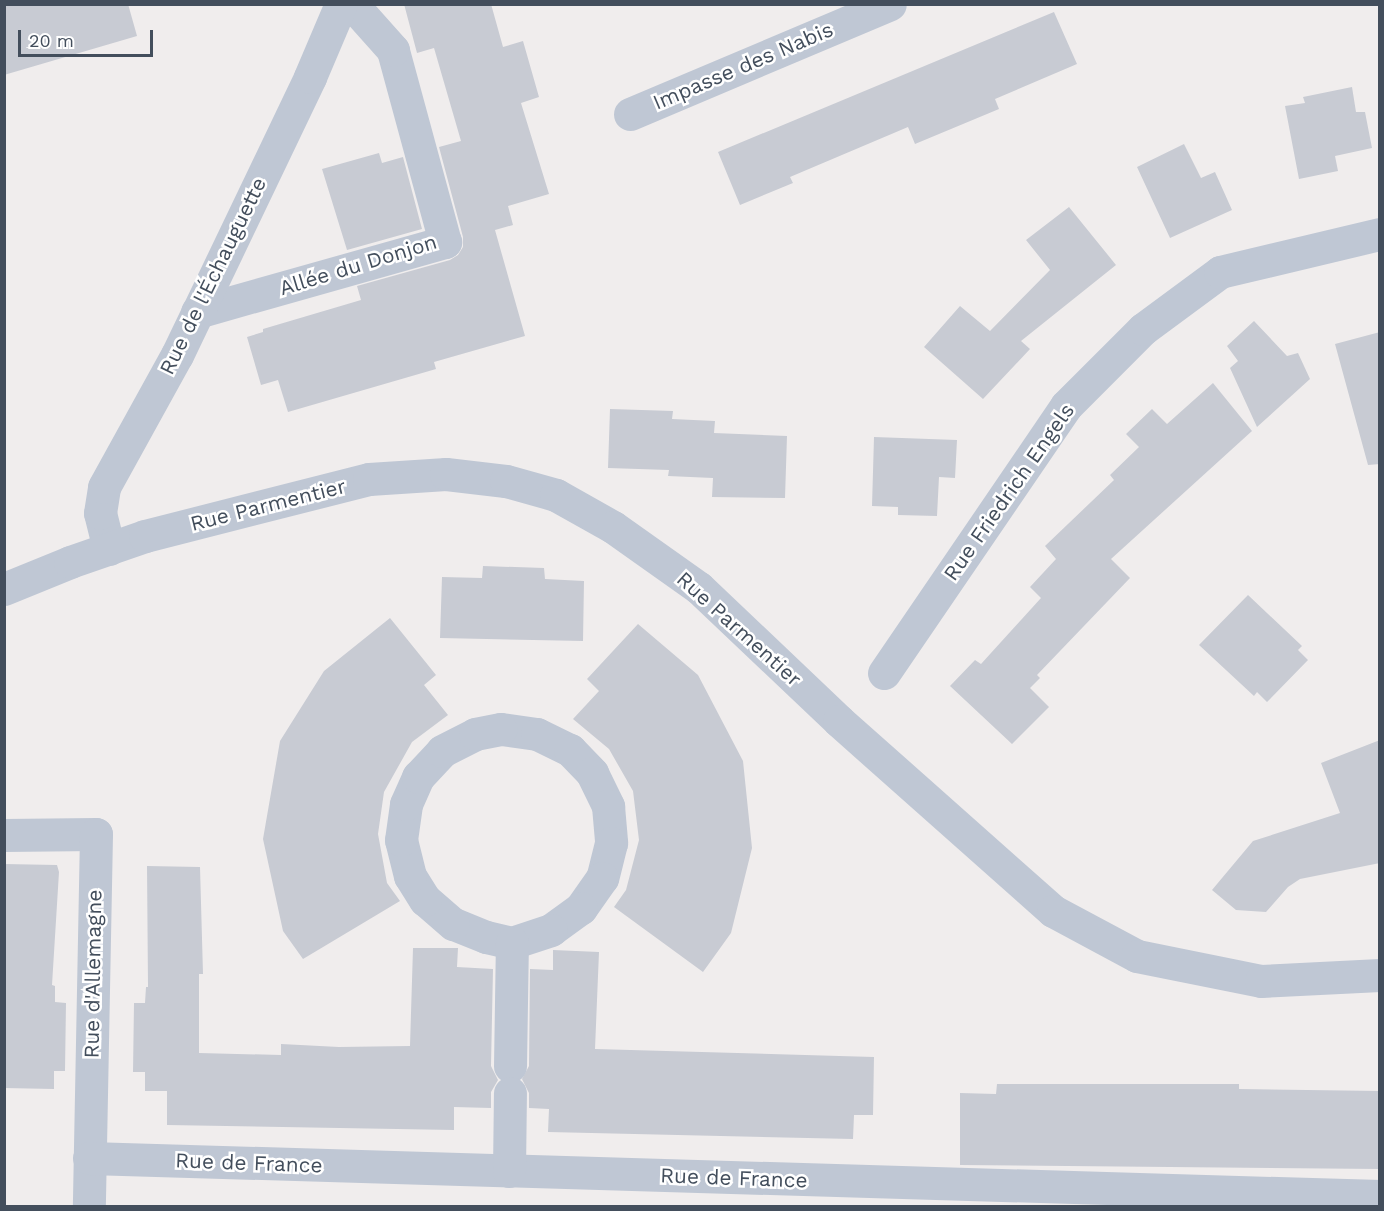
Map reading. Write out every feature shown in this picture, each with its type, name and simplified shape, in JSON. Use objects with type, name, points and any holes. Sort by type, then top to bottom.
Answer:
[{"type":"street","name":"Rue de l'Échauguette","points":[[109,549],[100,513],[104,488],[177,356],[310,77],[341,4]]},
{"type":"street","name":"Allée du Donjon","points":[[197,312],[445,242],[393,50],[352,4]]},
{"type":"street","name":"Impasse des Nabis","points":[[630,114],[891,4]]},
{"type":"street","name":"Rue Friedrich Engels","points":[[884,673],[1066,406],[1143,328],[1220,272],[1380,234]]},
{"type":"street","name":"Rue Parmentier","points":[[4,589],[109,549],[236,512],[369,479],[446,474],[506,481],[556,495],[613,527],[699,588],[839,721],[1053,911],[1137,956],[1262,981],[1380,975]]},
{"type":"street","points":[[501,729],[537,734],[570,750],[592,773],[608,806],[611,843],[602,878],[581,908],[551,930],[512,943],[486,937],[453,924],[425,900],[410,876],[401,840],[406,804],[418,777],[442,751],[475,734],[501,729]]},
{"type":"street","name":"Rue d'Allemagne","points":[[4,835],[96,834],[89,1206]]},
{"type":"street","points":[[509,1171],[512,943]]},
{"type":"street","name":"Rue de France","points":[[89,1158],[509,1171],[901,1195],[1273,1201],[1380,1196]]},
{"type":"building","points":[[4,4],[128,4],[137,36],[4,75]]},
{"type":"building","points":[[404,4],[491,4],[503,47],[523,41],[539,97],[521,103],[549,194],[508,206],[513,225],[495,230],[525,336],[434,362],[436,369],[288,412],[278,380],[261,385],[247,337],[263,332],[263,329],[361,300],[357,286],[450,260],[458,255],[463,247],[463,237],[439,147],[461,141],[434,48],[417,53]]},
{"type":"building","points":[[1054,12],[1077,64],[995,99],[999,109],[915,144],[908,127],[790,177],[793,183],[740,205],[718,152]]},
{"type":"building","points":[[1352,87],[1356,112],[1365,112],[1372,148],[1335,156],[1338,171],[1299,179],[1285,106],[1305,103],[1303,97]]},
{"type":"building","points":[[1184,144],[1201,178],[1215,172],[1232,210],[1170,238],[1137,167]]},
{"type":"building","points":[[379,153],[382,163],[403,157],[422,229],[347,250],[322,169]]},
{"type":"building","points":[[1069,207],[1116,265],[1021,341],[1030,349],[983,399],[924,347],[960,306],[990,331],[1050,270],[1026,240]]},
{"type":"building","points":[[1254,321],[1287,356],[1298,353],[1310,379],[1257,427],[1230,368],[1238,361],[1227,346]]},
{"type":"building","points":[[1380,332],[1380,464],[1368,465],[1335,344]]},
{"type":"building","points":[[1213,383],[1252,431],[1111,559],[1130,578],[1037,675],[1040,678],[1030,688],[1049,707],[1012,744],[950,686],[975,660],[981,664],[1041,598],[1030,587],[1056,559],[1045,546],[1114,480],[1110,475],[1139,447],[1126,434],[1152,409],[1167,424]]},
{"type":"building","points":[[610,409],[673,411],[672,419],[715,421],[714,433],[787,436],[785,498],[712,497],[713,478],[668,476],[669,470],[608,468]]},
{"type":"building","points":[[874,437],[957,440],[955,478],[939,477],[937,516],[898,515],[898,507],[872,506]]},
{"type":"building","points":[[483,566],[544,568],[545,579],[584,581],[583,641],[440,638],[442,577],[482,578]]},
{"type":"building","points":[[1248,595],[1302,646],[1298,650],[1308,660],[1267,702],[1257,692],[1254,696],[1199,645]]},
{"type":"building","points":[[390,618],[436,675],[424,685],[448,715],[412,742],[384,792],[378,834],[387,883],[400,901],[303,959],[283,931],[263,839],[280,741],[324,671]]},
{"type":"building","points":[[638,624],[698,675],[743,761],[752,848],[731,933],[703,972],[614,907],[626,890],[639,840],[633,791],[609,749],[573,719],[599,691],[587,679]]},
{"type":"building","points":[[1380,740],[1380,863],[1300,879],[1288,887],[1266,912],[1236,910],[1212,890],[1253,841],[1340,813],[1321,763]]},
{"type":"building","points":[[4,864],[57,865],[59,872],[52,985],[55,986],[55,1002],[66,1003],[65,1071],[54,1071],[54,1089],[4,1088]]},
{"type":"building","points":[[147,866],[200,867],[203,974],[199,974],[199,1053],[281,1055],[281,1044],[339,1047],[410,1046],[413,948],[458,948],[457,967],[493,969],[491,1066],[498,1080],[491,1092],[491,1108],[454,1107],[454,1130],[167,1125],[167,1091],[145,1091],[145,1072],[133,1072],[134,1003],[145,1003],[146,987],[148,987]]},
{"type":"building","points":[[553,950],[599,952],[595,1049],[874,1057],[873,1115],[854,1115],[853,1139],[548,1132],[549,1109],[529,1108],[529,1093],[522,1079],[529,1066],[530,969],[553,970]]},
{"type":"building","points":[[997,1084],[1239,1084],[1239,1089],[1380,1091],[1380,1169],[960,1165],[960,1093],[996,1094]]}]
